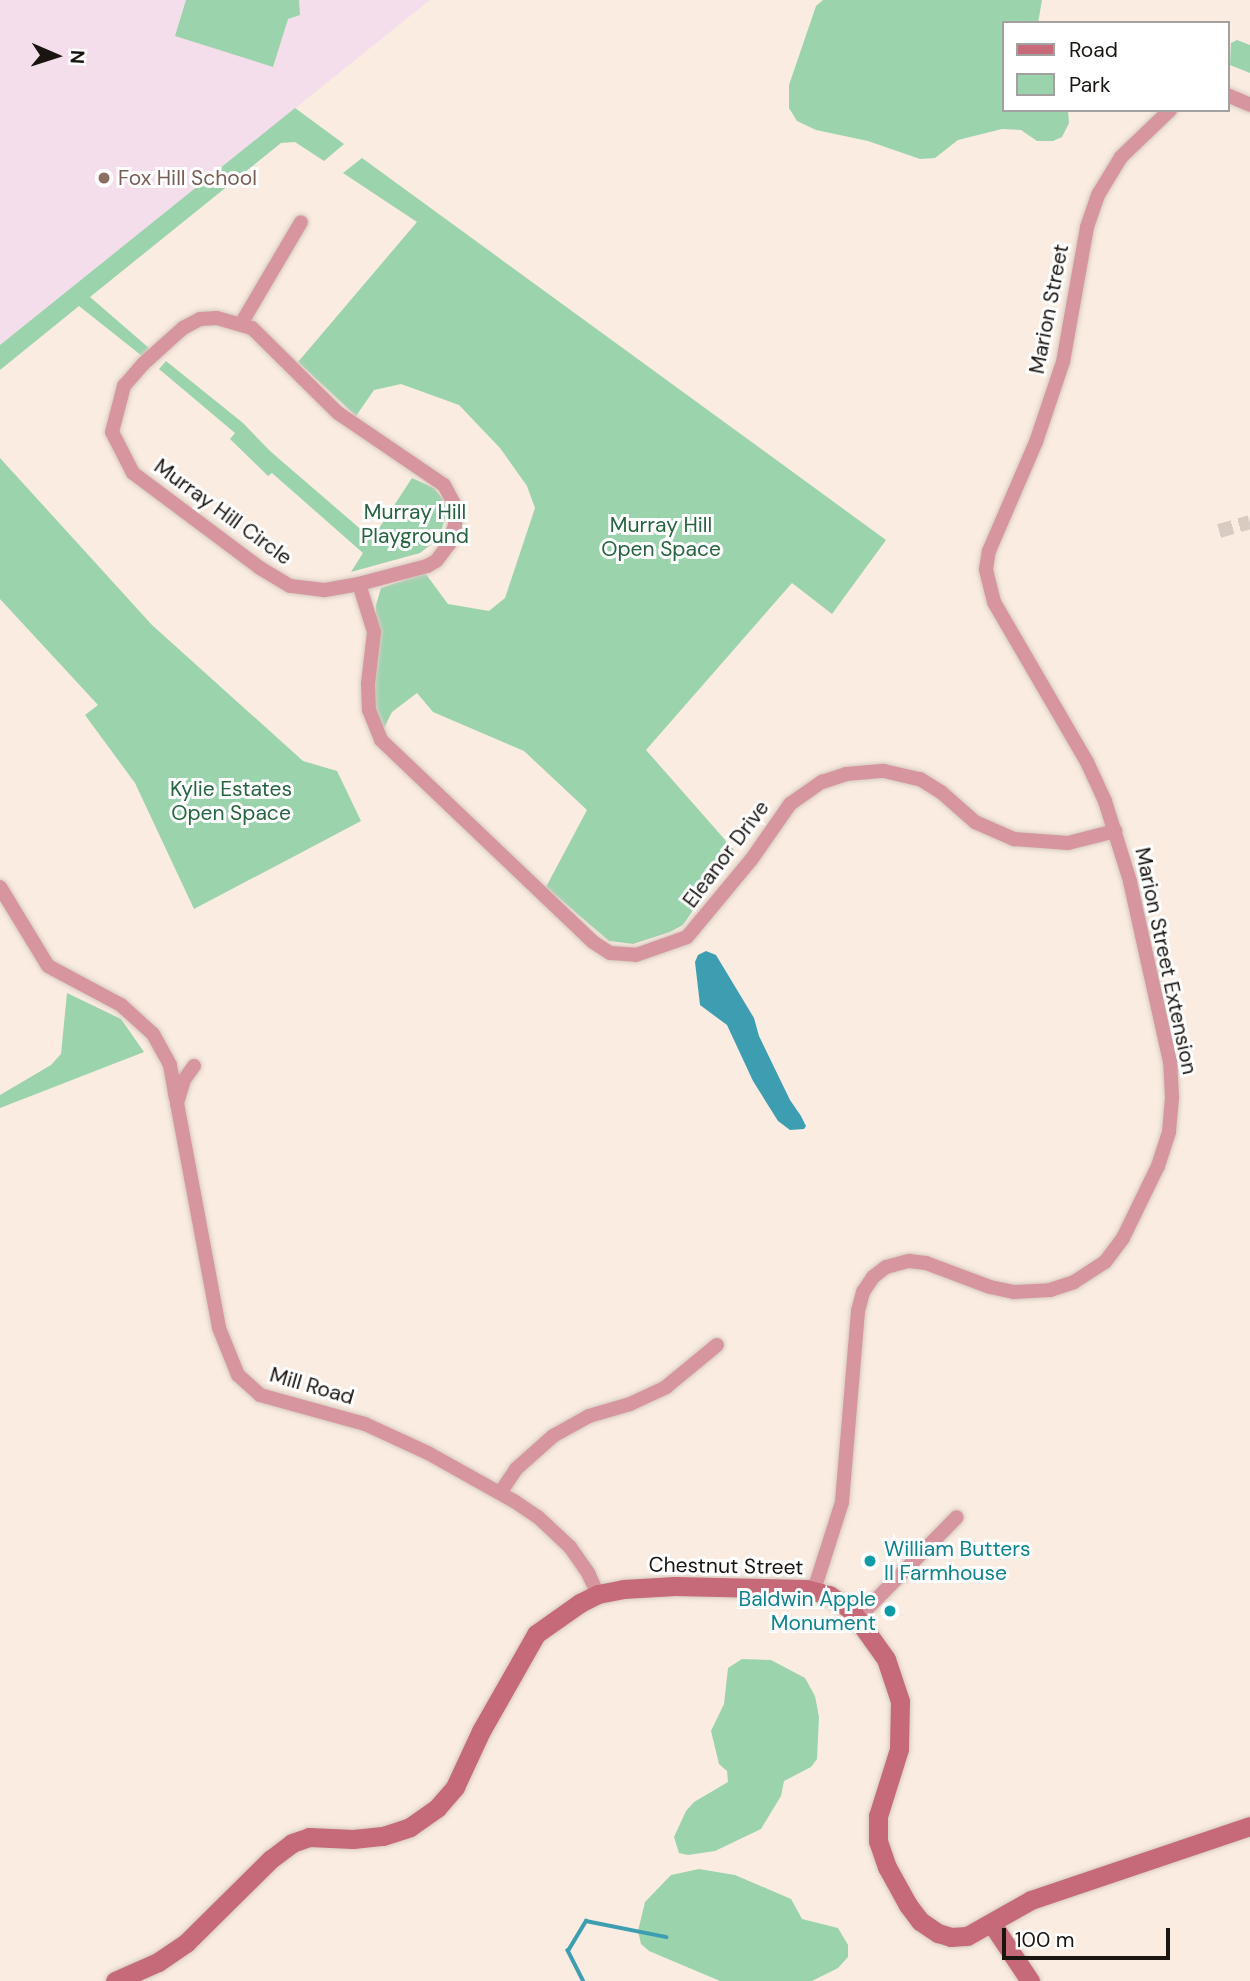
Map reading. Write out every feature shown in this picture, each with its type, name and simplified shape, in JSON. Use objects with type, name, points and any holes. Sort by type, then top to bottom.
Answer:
[{"type":"street","points":[[1229,96],[1250,105]]},
{"type":"street","name":"Marion Street","points":[[986,575],[989,551],[1036,442],[1063,362],[1087,227],[1098,195],[1129,149],[1168,112]]},
{"type":"street","points":[[241,324],[302,222]]},
{"type":"street","name":"Murray Hill Circle","points":[[200,318],[217,318],[241,324],[252,328],[338,413],[437,477],[450,494],[456,524],[443,553],[427,566],[359,584],[324,590],[290,586],[260,568],[133,473],[113,432],[124,386],[143,364],[184,328],[200,318]]},
{"type":"street","name":"Marion Street Extension","points":[[814,1590],[842,1502],[858,1311],[863,1292],[873,1277],[886,1266],[909,1261],[926,1263],[990,1287],[1014,1292],[1051,1290],[1074,1282],[1095,1270],[1115,1251],[1158,1166],[1169,1132],[1172,1079],[1133,894],[1115,831],[1097,781],[994,602],[986,575]]},
{"type":"street","name":"Eleanor Drive","points":[[359,584],[374,632],[368,701],[381,740],[593,943],[610,953],[636,955],[687,937],[751,860],[790,804],[822,782],[846,774],[884,771],[920,779],[941,792],[975,822],[1014,839],[1068,843],[1115,831]]},
{"type":"street","name":"Mill Road","points":[[0,887],[48,965],[121,1005],[153,1034],[170,1065],[219,1328],[232,1364],[243,1380],[268,1398],[338,1414],[365,1424],[500,1493],[538,1517],[559,1535],[584,1566],[598,1594]]},
{"type":"street","points":[[177,1103],[184,1080],[194,1066]]},
{"type":"street","points":[[500,1493],[516,1469],[553,1436],[589,1416],[654,1393],[680,1377],[717,1345]]},
{"type":"street","points":[[858,1618],[957,1517]]},
{"type":"street","name":"Chestnut Street","points":[[115,1981],[151,1965],[186,1942],[271,1859],[292,1843],[309,1837],[353,1839],[383,1836],[410,1827],[437,1808],[460,1778],[481,1731],[533,1637],[561,1614],[598,1594],[675,1586],[814,1590],[833,1597],[858,1618],[886,1659],[900,1701],[899,1749],[876,1828],[887,1867],[913,1913],[931,1930],[945,1936],[962,1937],[992,1924],[1031,1900],[1250,1826]]},
{"type":"street","points":[[992,1924],[1030,1981]]},
{"type":"shaded area","name":"Fox Hill School","points":[[0,0],[430,0],[0,345]]},
{"type":"green space","points":[[186,0],[299,0],[300,15],[288,19],[273,67],[175,36]]},
{"type":"green space","points":[[823,0],[1042,0],[1038,21],[1002,21],[1002,112],[1068,112],[1069,123],[1062,137],[1053,141],[1037,141],[1021,130],[1002,129],[958,140],[935,158],[920,159],[868,141],[816,130],[797,121],[789,108],[789,85],[816,6]]},
{"type":"green space","points":[[1237,40],[1250,45],[1250,73],[1230,65],[1231,43]]},
{"type":"green space","points":[[295,108],[344,144],[324,161],[295,142],[281,143],[90,297],[149,348],[142,356],[79,306],[0,370],[0,345]]},
{"type":"green space","name":"Murray Hill Open Space","points":[[362,158],[886,540],[832,614],[792,583],[646,750],[734,850],[683,925],[670,932],[633,944],[609,941],[546,887],[587,810],[524,751],[433,712],[417,693],[392,712],[384,728],[379,718],[374,703],[376,605],[381,588],[425,573],[448,604],[489,611],[505,598],[535,508],[527,486],[500,448],[459,405],[401,384],[374,390],[356,416],[298,362],[417,222],[343,173]]},
{"type":"green space","name":"Murray Hill Playground","points":[[166,361],[243,423],[270,451],[372,539],[412,478],[434,488],[443,499],[447,512],[439,538],[420,553],[351,572],[363,553],[272,473],[268,476],[230,439],[235,433],[159,369]]},
{"type":"green space","name":"Kylie Estates Open Space","points":[[0,458],[152,625],[303,761],[337,771],[361,821],[194,909],[135,783],[85,715],[98,705],[0,599]]},
{"type":"green space","points":[[67,993],[121,1019],[144,1052],[0,1108],[0,1095],[51,1065],[61,1054]]},
{"type":"green space","points":[[742,1659],[771,1660],[805,1678],[815,1696],[819,1717],[817,1759],[811,1767],[784,1781],[781,1796],[761,1829],[715,1851],[688,1855],[679,1853],[674,1837],[686,1811],[694,1802],[728,1782],[727,1771],[719,1764],[711,1731],[724,1704],[728,1668]]},
{"type":"green space","points":[[699,1869],[735,1875],[791,1899],[802,1919],[838,1928],[848,1945],[848,1957],[838,1968],[812,1981],[720,1981],[649,1951],[641,1944],[638,1931],[645,1902],[671,1875]]},
{"type":"water","points":[[706,951],[716,955],[754,1018],[759,1036],[790,1100],[806,1126],[804,1129],[790,1130],[778,1121],[753,1081],[727,1025],[700,1005],[695,962],[698,955]]},
{"type":"waterway","points":[[583,1981],[568,1951],[586,1921],[666,1937]]},
{"type":"tunnel","points":[[1219,531],[1250,522]]},
{"type":"place","name":"Fox Hill School","points":[[104,178]]},
{"type":"place","name":"William Butters II Farmhouse","points":[[870,1561]]},
{"type":"place","name":"Baldwin Apple Monument","points":[[890,1611]]}]
